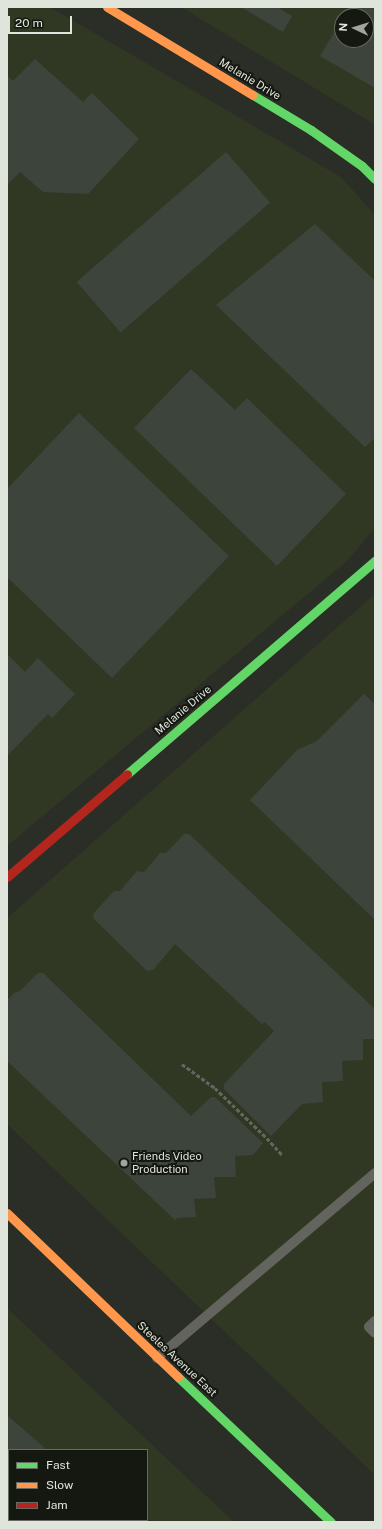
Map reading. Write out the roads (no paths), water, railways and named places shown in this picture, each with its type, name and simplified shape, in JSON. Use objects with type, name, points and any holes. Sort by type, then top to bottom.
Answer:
[{"type":"street","name":"Melanie Drive","points":[[108,7],[311,130],[362,166],[375,179]]},
{"type":"street","name":"Melanie Drive","points":[[7,877],[375,561]]},
{"type":"street","name":"Steeles Avenue East","points":[[7,1213],[157,1358],[331,1522]]},
{"type":"lane","points":[[157,1358],[375,1173]]},
{"type":"lane","points":[[375,1320],[369,1327],[375,1333]]},
{"type":"place","name":"Friends Video Production","points":[[124,1163]]}]
